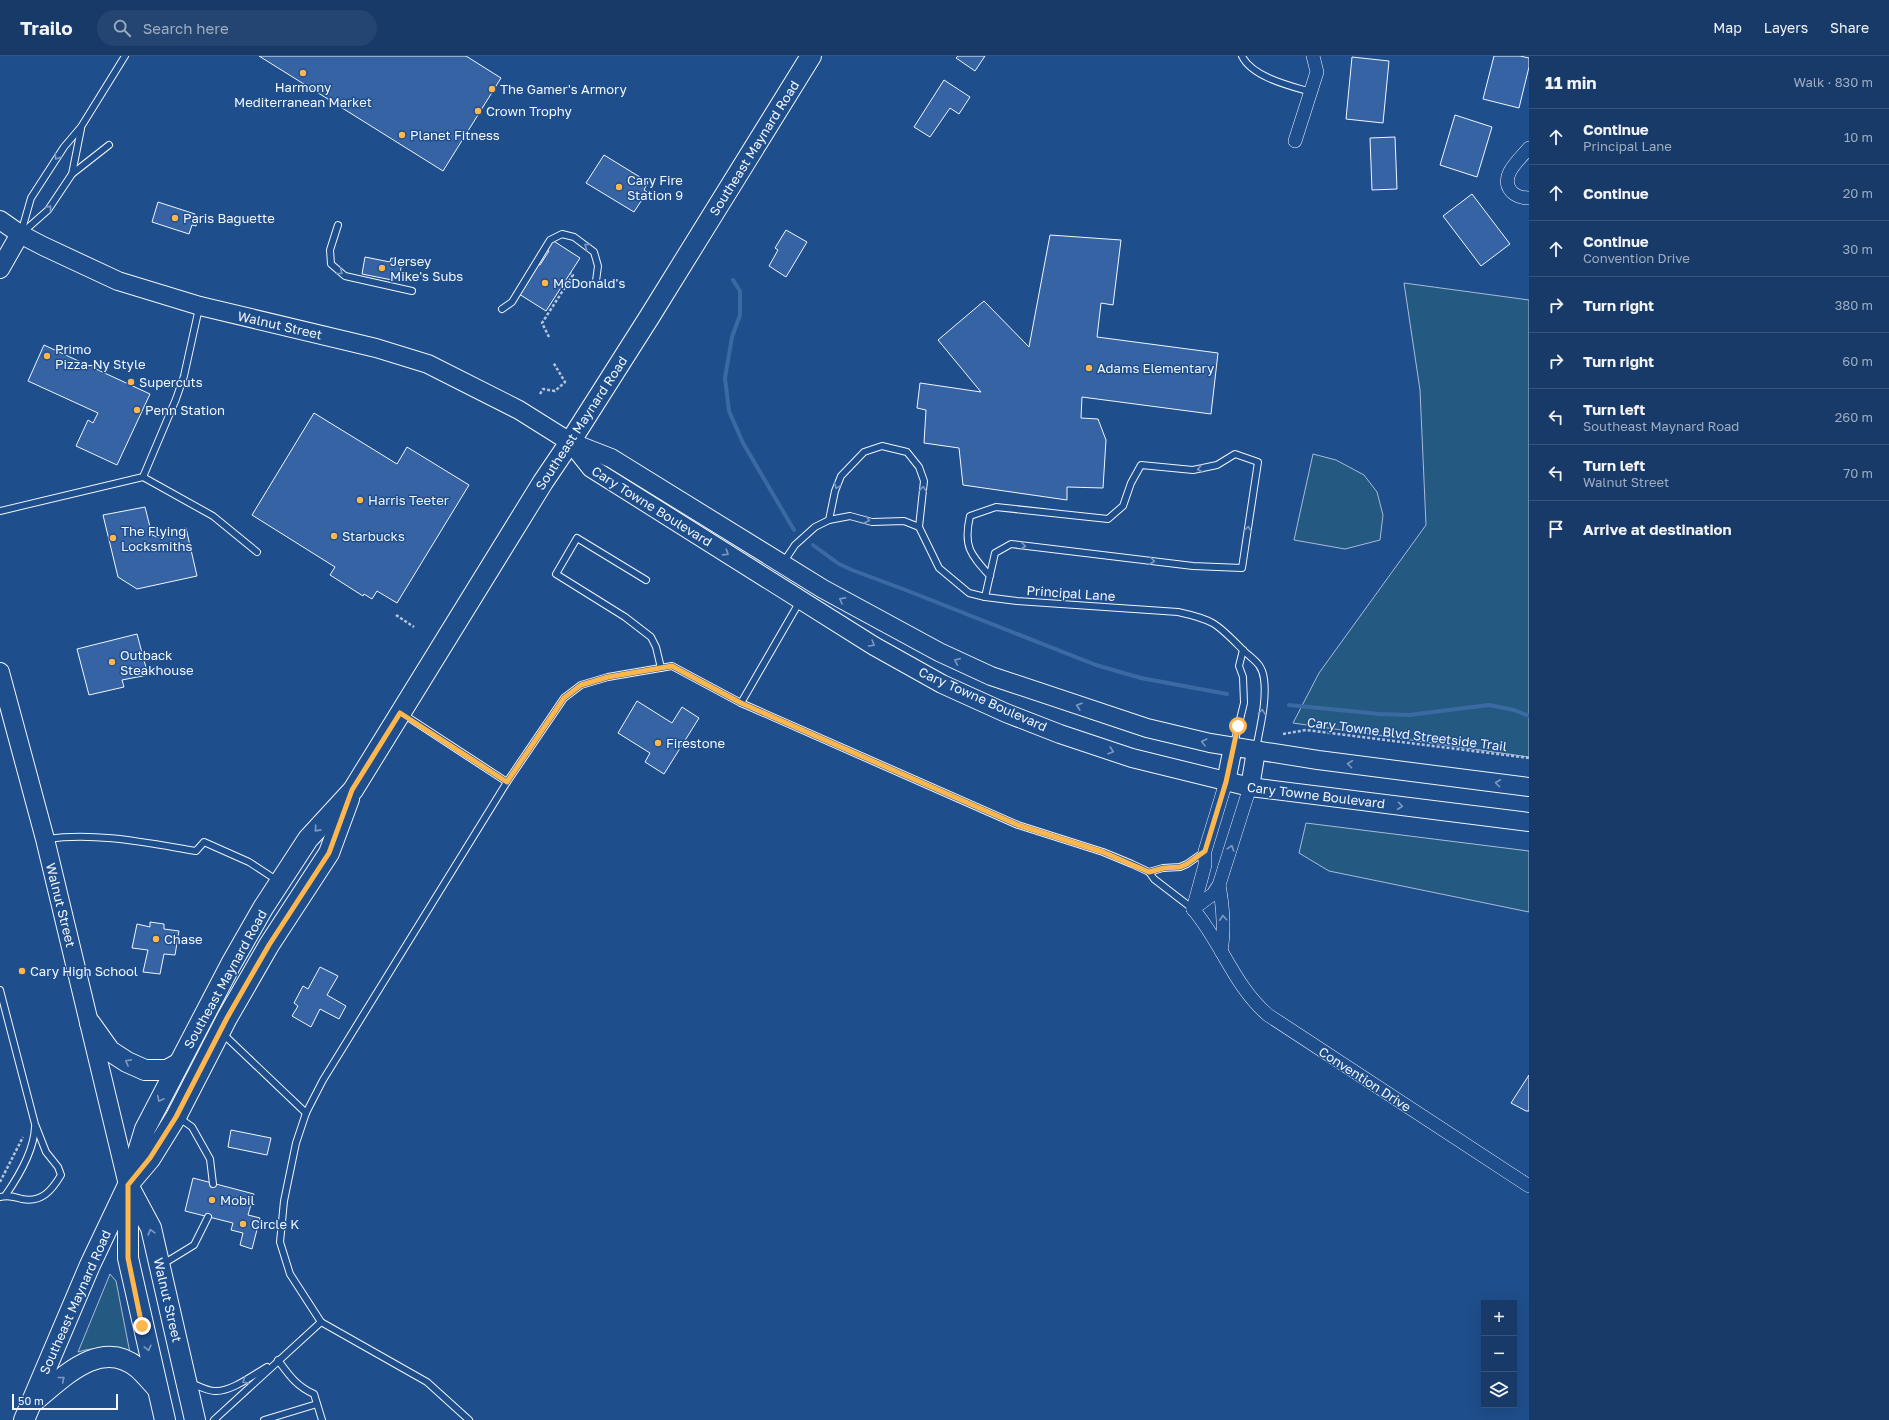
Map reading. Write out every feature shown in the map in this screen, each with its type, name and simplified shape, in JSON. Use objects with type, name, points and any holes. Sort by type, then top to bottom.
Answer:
[{"type":"main road","name":"Southeast Maynard Road","points":[[27,1412],[90,1265],[128,1185],[144,1129],[231,964],[280,882],[308,839],[352,790],[543,482],[570,442],[811,56]]},
{"type":"main road","points":[[0,220],[20,234],[0,269]]},
{"type":"main road","name":"Walnut Street","points":[[20,234],[118,281],[200,306],[376,348],[428,364],[518,410],[570,442]]},
{"type":"main road","name":"Cary Towne Boulevard","points":[[570,442],[611,458],[823,589],[939,652],[991,676],[1147,728],[1210,743],[1256,751],[1529,786]]},
{"type":"main road","name":"Cary Towne Boulevard","points":[[570,442],[591,468],[874,646],[942,684],[1006,713],[1060,734],[1132,758],[1226,782],[1250,787],[1529,822]]},
{"type":"main road","name":"Walnut Street","points":[[0,673],[45,839],[128,1185],[128,1258],[165,1420]]},
{"type":"main road","points":[[1226,782],[1233,746]]},
{"type":"main road","points":[[1250,787],[1256,751]]},
{"type":"main road","name":"Southeast Maynard Road","points":[[128,1185],[150,1158],[176,1117],[220,1031],[269,945],[329,853],[352,790]]},
{"type":"main road","points":[[90,1023],[110,1050],[126,1062],[145,1070],[167,1070],[178,1064]]},
{"type":"main road","name":"Walnut Street","points":[[128,1185],[151,1228],[195,1420]]},
{"type":"main road","points":[[27,1412],[73,1370],[94,1358],[115,1358],[129,1362],[138,1368],[158,1390]]},
{"type":"street","points":[[1295,141],[1317,72],[1314,56]]},
{"type":"street","points":[[1529,148],[1507,176],[1507,186],[1514,195],[1529,198]]},
{"type":"street","points":[[1193,909],[1205,864],[1205,851],[1226,782]]},
{"type":"street","points":[[1193,909],[1213,894],[1219,885],[1250,787]]},
{"type":"street","points":[[1219,885],[1222,902],[1224,933],[1221,951]]},
{"type":"street","name":"Convention Drive","points":[[1193,909],[1206,925],[1236,978],[1247,994],[1268,1015],[1529,1186]]},
{"type":"lane","points":[[20,234],[31,198],[64,147],[81,126],[125,56]]},
{"type":"lane","points":[[1242,56],[1244,60],[1260,73],[1282,83],[1311,92]]},
{"type":"lane","points":[[72,174],[81,126]]},
{"type":"lane","points":[[20,234],[48,210],[72,174],[109,145]]},
{"type":"lane","points":[[338,225],[330,250],[331,264],[345,276],[412,291]]},
{"type":"lane","points":[[502,309],[512,302],[550,240],[562,234],[574,237],[594,252],[598,266],[596,281]]},
{"type":"lane","points":[[143,476],[182,382],[200,306]]},
{"type":"lane","points":[[782,563],[795,546],[815,527],[829,520],[850,516],[872,522],[904,521],[919,527],[924,481],[919,467],[907,452],[882,446],[864,452],[842,476],[835,491],[829,520]]},
{"type":"lane","points":[[985,597],[990,576],[995,553],[1010,544],[1193,566],[1242,568],[1258,462],[1235,454],[1217,465],[1193,470],[1141,465],[1131,483],[1124,506],[1108,519],[996,507],[970,516],[966,533],[971,555],[990,576]]},
{"type":"lane","points":[[0,510],[143,476],[213,516],[257,552]]},
{"type":"lane","name":"Principal Lane","points":[[919,527],[940,568],[969,593],[985,597],[1178,612],[1202,617],[1214,622],[1243,650],[1258,662],[1264,678],[1264,691],[1256,751]]},
{"type":"lane","points":[[646,580],[578,538],[556,574],[625,617],[651,637],[656,646],[661,668]]},
{"type":"lane","points":[[741,703],[801,600]]},
{"type":"lane","points":[[1233,746],[1244,703],[1243,677],[1239,666],[1243,650]]},
{"type":"lane","points":[[469,1420],[427,1382],[321,1322],[290,1274],[280,1242],[284,1201],[296,1143],[306,1113],[322,1080],[507,782],[564,698],[581,685],[608,677],[672,666],[741,703],[1018,825],[1103,852],[1149,872],[1154,879],[1193,909]]},
{"type":"lane","points":[[400,713],[507,782]]},
{"type":"lane","points":[[45,839],[68,836],[102,837],[196,851],[204,842],[249,862],[280,882]]},
{"type":"lane","points":[[1149,872],[1164,868],[1180,867],[1187,864],[1205,851]]},
{"type":"lane","points":[[0,990],[35,1124],[46,1152],[58,1167],[61,1175],[51,1191],[34,1200],[2,1196],[30,1152],[35,1140],[35,1124]]},
{"type":"lane","points":[[220,1031],[306,1113]]},
{"type":"lane","points":[[176,1117],[192,1127],[210,1158],[213,1184]]},
{"type":"lane","points":[[160,1266],[194,1245],[208,1217]]},
{"type":"lane","points":[[214,1420],[321,1322]]},
{"type":"lane","points":[[186,1381],[207,1390],[217,1392],[238,1385],[278,1360]]},
{"type":"lane","points":[[278,1360],[302,1388],[314,1394],[322,1420]]},
{"type":"lane","points":[[264,1420],[317,1404]]},
{"type":"path","points":[[549,337],[542,323],[573,275],[570,273]]},
{"type":"path","points":[[540,394],[543,389],[555,391],[565,382],[553,362]]},
{"type":"path","points":[[396,615],[414,627]]},
{"type":"path","name":"Cary Towne Blvd Streetside Trail","points":[[1283,734],[1306,730],[1529,758]]},
{"type":"path","points":[[0,1182],[23,1137],[24,1129]]},
{"type":"shaded area","points":[[1404,283],[1529,300],[1529,757],[1293,723],[1319,673],[1426,525],[1420,390]]},
{"type":"shaded area","points":[[1313,454],[1336,460],[1364,475],[1377,492],[1383,515],[1380,540],[1345,549],[1294,540]]},
{"type":"shaded area","points":[[1306,823],[1529,851],[1529,912],[1329,871],[1299,853]]},
{"type":"shaded area","points":[[110,1274],[116,1281],[130,1353],[104,1348],[78,1352]]},
{"type":"building","points":[[259,56],[466,56],[501,78],[443,171]]},
{"type":"building","points":[[958,56],[985,56],[975,71],[956,58]]},
{"type":"building","points":[[1494,56],[1520,56],[1529,58],[1529,67],[1519,108],[1483,99]]},
{"type":"building","points":[[1352,57],[1389,61],[1383,123],[1346,119]]},
{"type":"building","points":[[944,80],[970,97],[959,114],[950,108],[930,137],[914,127]]},
{"type":"building","points":[[1455,115],[1492,127],[1477,177],[1440,165]]},
{"type":"building","points":[[1395,137],[1397,189],[1372,190],[1370,138]]},
{"type":"building","name":"Cary Fire Station 9","points":[[604,155],[648,182],[644,190],[647,192],[634,212],[586,183]]},
{"type":"building","points":[[1472,194],[1510,244],[1481,266],[1443,216]]},
{"type":"building","name":"Paris Baguette","points":[[158,202],[195,214],[194,217],[198,219],[196,226],[192,225],[189,234],[152,222]]},
{"type":"building","points":[[786,230],[807,242],[786,277],[769,266],[778,250],[775,248]]},
{"type":"building","name":"Adams Elementary","points":[[1050,235],[1121,240],[1113,305],[1101,303],[1097,337],[1218,353],[1211,414],[1082,397],[1081,418],[1098,419],[1106,440],[1103,488],[1067,487],[1067,500],[963,485],[959,448],[924,443],[926,410],[917,408],[920,383],[981,392],[938,340],[984,301],[1029,347]]},
{"type":"building","name":"McDonald's","points":[[552,240],[580,258],[546,311],[519,294],[538,264],[540,265],[549,251],[546,250]]},
{"type":"building","name":"Jersey Mike's Subs","points":[[365,257],[390,262],[391,258],[397,259],[396,262],[402,263],[399,277],[393,276],[392,280],[362,274]]},
{"type":"building","points":[[44,345],[150,394],[117,465],[76,446],[88,420],[93,423],[98,413],[28,381]]},
{"type":"building","name":"Harris Teeter","points":[[314,413],[397,464],[407,447],[469,485],[397,603],[377,591],[372,599],[364,594],[363,596],[330,575],[335,567],[252,515]]},
{"type":"building","points":[[145,507],[152,535],[157,537],[186,528],[197,576],[137,589],[118,577],[103,515]]},
{"type":"building","name":"Outback Steakhouse","points":[[137,634],[148,675],[122,680],[124,687],[89,695],[77,649]]},
{"type":"building","name":"Firestone","points":[[637,701],[672,723],[682,707],[699,718],[664,774],[645,762],[650,753],[618,733]]},
{"type":"building","name":"Chase","points":[[150,922],[164,924],[164,929],[179,931],[175,955],[164,954],[160,974],[143,972],[148,950],[132,948],[137,924],[150,927]]},
{"type":"building","points":[[320,967],[338,976],[327,995],[346,1006],[339,1019],[320,1009],[311,1027],[292,1016],[298,1006],[294,1003],[303,986],[308,989]]},
{"type":"building","points":[[1529,1075],[1529,1111],[1526,1111],[1511,1103]]},
{"type":"building","points":[[231,1130],[271,1138],[267,1155],[228,1147]]},
{"type":"building","points":[[193,1178],[254,1194],[248,1215],[260,1218],[252,1249],[240,1245],[243,1233],[231,1230],[233,1223],[185,1211]]},
{"type":"waterway","points":[[733,280],[740,291],[740,315],[732,337],[725,378],[729,411],[743,443],[794,530]]},
{"type":"waterway","points":[[813,545],[839,564],[852,570],[1096,665],[1141,678],[1227,694]]},
{"type":"waterway","points":[[1289,705],[1379,714],[1409,715],[1489,705],[1514,710],[1529,716]]},
{"type":"place","name":"Harmony Mediterranean Market","points":[[303,73]]},
{"type":"place","name":"The Gamer's Armory","points":[[492,89]]},
{"type":"place","name":"Crown Trophy","points":[[478,111]]},
{"type":"place","name":"Planet Fitness","points":[[402,135]]},
{"type":"place","name":"Cary Fire Station 9","points":[[619,187]]},
{"type":"place","name":"Paris Baguette","points":[[175,218]]},
{"type":"place","name":"Jersey Mike's Subs","points":[[382,268]]},
{"type":"place","name":"McDonald's","points":[[545,283]]},
{"type":"place","name":"Primo Pizza-Ny Style","points":[[47,356]]},
{"type":"place","name":"Adams Elementary","points":[[1089,368]]},
{"type":"place","name":"Supercuts","points":[[131,382]]},
{"type":"place","name":"Penn Station","points":[[137,410]]},
{"type":"place","name":"Harris Teeter","points":[[360,500]]},
{"type":"place","name":"Starbucks","points":[[334,536]]},
{"type":"place","name":"The Flying Locksmiths","points":[[113,538]]},
{"type":"place","name":"Outback Steakhouse","points":[[112,662]]},
{"type":"place","name":"Firestone","points":[[658,743]]},
{"type":"place","name":"Chase","points":[[156,939]]},
{"type":"place","name":"Cary High School","points":[[22,971]]},
{"type":"place","name":"Mobil","points":[[212,1200]]},
{"type":"place","name":"Circle K","points":[[243,1224]]},
{"type":"route","points":[[142,1326],[128,1258],[128,1185],[150,1158],[176,1117],[227,1018],[269,945],[329,853],[352,790],[400,713],[507,782],[564,698],[581,685],[608,677],[672,666],[741,703],[1018,825],[1061,840],[1103,852],[1149,872],[1164,868],[1180,867],[1187,864],[1205,851],[1226,782],[1238,726]]}]
